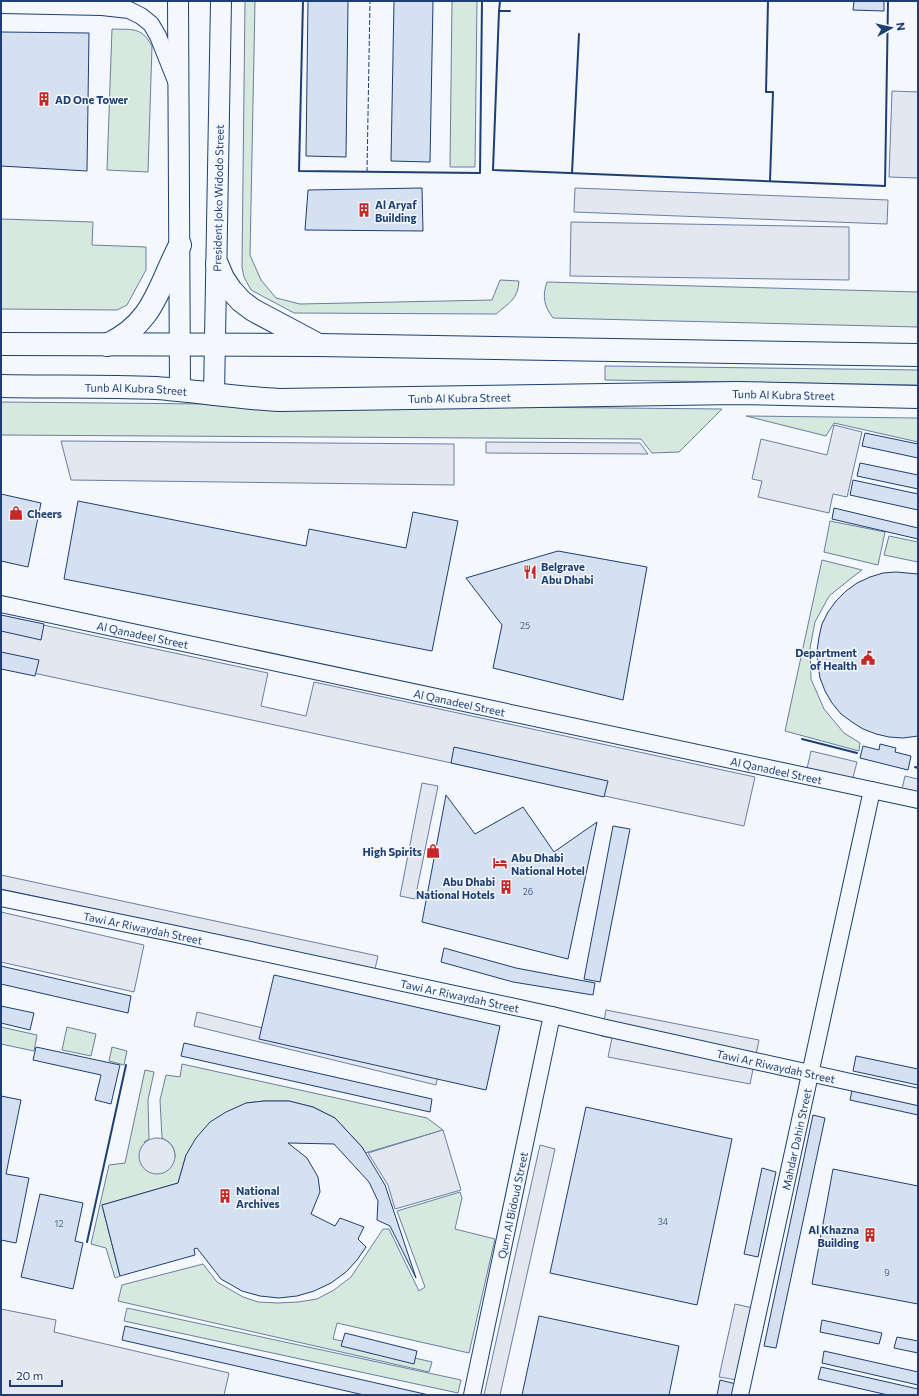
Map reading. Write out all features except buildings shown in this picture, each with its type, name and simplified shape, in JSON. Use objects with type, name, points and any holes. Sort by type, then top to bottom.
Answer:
[{"type":"main road","points":[[107,345],[128,333],[145,316],[160,290],[172,260],[180,245]]},
{"type":"main road","points":[[217,264],[223,278],[241,301],[253,310],[318,345]]},
{"type":"main road","points":[[1,344],[318,345],[918,355]]},
{"type":"main road","name":"Tunb Al Kubra Street","points":[[1,386],[155,388],[279,400],[737,393],[918,397]]},
{"type":"street","points":[[178,1],[180,390]]},
{"type":"street","name":"President Joko Widodo Street","points":[[214,394],[221,1]]},
{"type":"street","points":[[1,5],[102,7],[129,10],[141,16],[151,24],[158,36],[178,86]]},
{"type":"street","name":"Al Qanadeel Street","points":[[1,604],[918,800]]},
{"type":"street","name":"Mahdar Dahin Street","points":[[740,1395],[872,790]]},
{"type":"street","name":"Tawi Ar Riwaydah Street","points":[[1,898],[552,1015],[918,1097]]},
{"type":"street","name":"Qurn Al Bidoud Street","points":[[472,1395],[552,1015]]},
{"type":"shaded area","points":[[245,1],[255,1],[250,255],[261,280],[276,298],[300,304],[492,300],[500,280],[519,281],[515,296],[505,307],[496,314],[294,313],[251,290],[244,277],[242,267]]},
{"type":"shaded area","points":[[452,1],[477,1],[475,167],[450,167]]},
{"type":"shaded area","points":[[112,29],[135,30],[140,32],[152,46],[148,172],[107,170]]},
{"type":"shaded area","points":[[892,91],[918,92],[918,178],[889,177]]},
{"type":"shaded area","points":[[575,188],[888,200],[887,224],[574,212]]},
{"type":"shaded area","points":[[1,219],[93,222],[92,245],[146,247],[146,270],[127,305],[117,310],[1,309]]},
{"type":"shaded area","points":[[571,222],[849,227],[849,280],[570,276]]},
{"type":"shaded area","points":[[547,282],[918,292],[918,327],[553,318],[546,305],[544,296]]},
{"type":"shaded area","points":[[605,366],[918,370],[918,385],[605,380]]},
{"type":"shaded area","points":[[1,402],[722,409],[679,452],[652,453],[641,439],[1,435]]},
{"type":"shaded area","points":[[746,416],[918,418],[918,442],[834,423],[826,436]]},
{"type":"shaded area","points":[[834,425],[862,432],[847,497],[833,494],[829,513],[758,497],[762,481],[752,479],[761,439],[827,455]]},
{"type":"shaded area","points":[[61,441],[454,444],[454,485],[71,480]]},
{"type":"shaded area","points":[[486,442],[640,443],[648,454],[486,453]]},
{"type":"shaded area","points":[[830,521],[885,532],[878,565],[824,552]]},
{"type":"shaded area","points":[[889,536],[918,542],[918,562],[884,555]]},
{"type":"shaded area","points":[[822,560],[862,570],[829,596],[815,622],[810,648],[811,679],[824,709],[844,733],[860,743],[859,751],[785,731]]},
{"type":"shaded area","points":[[1,616],[268,673],[261,706],[306,716],[314,682],[755,777],[744,826],[1,666]]},
{"type":"shaded area","points":[[811,751],[857,762],[851,785],[806,773]]},
{"type":"shaded area","points":[[905,776],[918,779],[918,792],[902,789]]},
{"type":"shaded area","points":[[422,783],[438,786],[415,899],[400,896]]},
{"type":"shaded area","points":[[1,875],[378,956],[375,969],[1,889]]},
{"type":"shaded area","points":[[1,912],[144,945],[134,992],[1,962]]},
{"type":"shaded area","points":[[606,1010],[759,1040],[750,1084],[608,1057],[612,1038],[601,1036]]},
{"type":"shaded area","points":[[197,1012],[439,1071],[436,1085],[194,1026]]},
{"type":"shaded area","points":[[1,1027],[37,1035],[34,1051],[1,1044]]},
{"type":"shaded area","points":[[67,1027],[96,1034],[91,1056],[62,1050]]},
{"type":"shaded area","points":[[112,1047],[127,1051],[124,1065],[109,1061]]},
{"type":"shaded area","points":[[182,1064],[427,1118],[443,1130],[365,1153],[362,1147],[335,1118],[313,1107],[289,1101],[246,1103],[186,1155],[178,1183],[102,1205],[120,1276],[115,1278],[106,1248],[91,1244],[109,1165],[125,1163],[145,1070],[154,1072],[148,1100],[149,1139],[144,1142],[175,1157],[172,1146],[168,1141],[162,1138],[160,1100],[166,1075],[180,1077]]},
{"type":"shaded area","points":[[443,1130],[461,1190],[395,1209],[388,1185],[368,1153]]},
{"type":"shaded area","points":[[161,1138],[170,1143],[174,1149],[174,1163],[170,1169],[161,1174],[153,1174],[144,1169],[140,1163],[139,1152],[144,1143],[150,1139]]},
{"type":"shaded area","points":[[540,1145],[555,1149],[500,1395],[484,1395]]},
{"type":"shaded area","points":[[460,1192],[462,1198],[455,1229],[495,1239],[469,1353],[337,1323],[333,1339],[432,1362],[429,1372],[118,1301],[122,1285],[203,1264],[217,1282],[243,1297],[258,1302],[298,1302],[317,1299],[334,1290],[351,1277],[383,1229],[389,1229],[419,1291],[425,1287],[397,1211]]},
{"type":"shaded area","points":[[735,1304],[753,1308],[737,1380],[719,1377]]},
{"type":"shaded area","points":[[127,1308],[461,1380],[458,1393],[124,1321]]},
{"type":"shaded area","points":[[1,1309],[56,1320],[54,1332],[229,1373],[224,1395],[1,1395]]},
{"type":"fence","points":[[367,172],[370,1]]},
{"type":"wall","points":[[303,1],[299,171],[480,173],[482,1]]},
{"type":"wall","points":[[499,11],[500,1]]},
{"type":"wall","points":[[768,1],[766,92],[773,92],[770,181]]},
{"type":"wall","points":[[510,11],[499,11],[493,170],[885,186],[888,1]]},
{"type":"wall","points":[[572,173],[579,34]]},
{"type":"wall","points":[[802,739],[857,753]]},
{"type":"wall","points":[[87,1242],[126,1065]]},
{"type":"place","name":"AD One Tower","points":[[44,99]]},
{"type":"place","name":"Al Aryaf Building","points":[[364,210]]},
{"type":"place","name":"Cheers","points":[[16,513]]},
{"type":"place","name":"Belgrave Abu Dhabi","points":[[530,572]]},
{"type":"place","name":"Department of Health","points":[[868,658]]},
{"type":"place","name":"High Spirits","points":[[433,851]]},
{"type":"place","name":"Abu Dhabi National Hotel","points":[[500,863]]},
{"type":"place","name":"Abu Dhabi National Hotels","points":[[506,887]]},
{"type":"place","name":"National Archives","points":[[225,1196]]},
{"type":"place","name":"Al Khazna Building","points":[[870,1235]]}]
